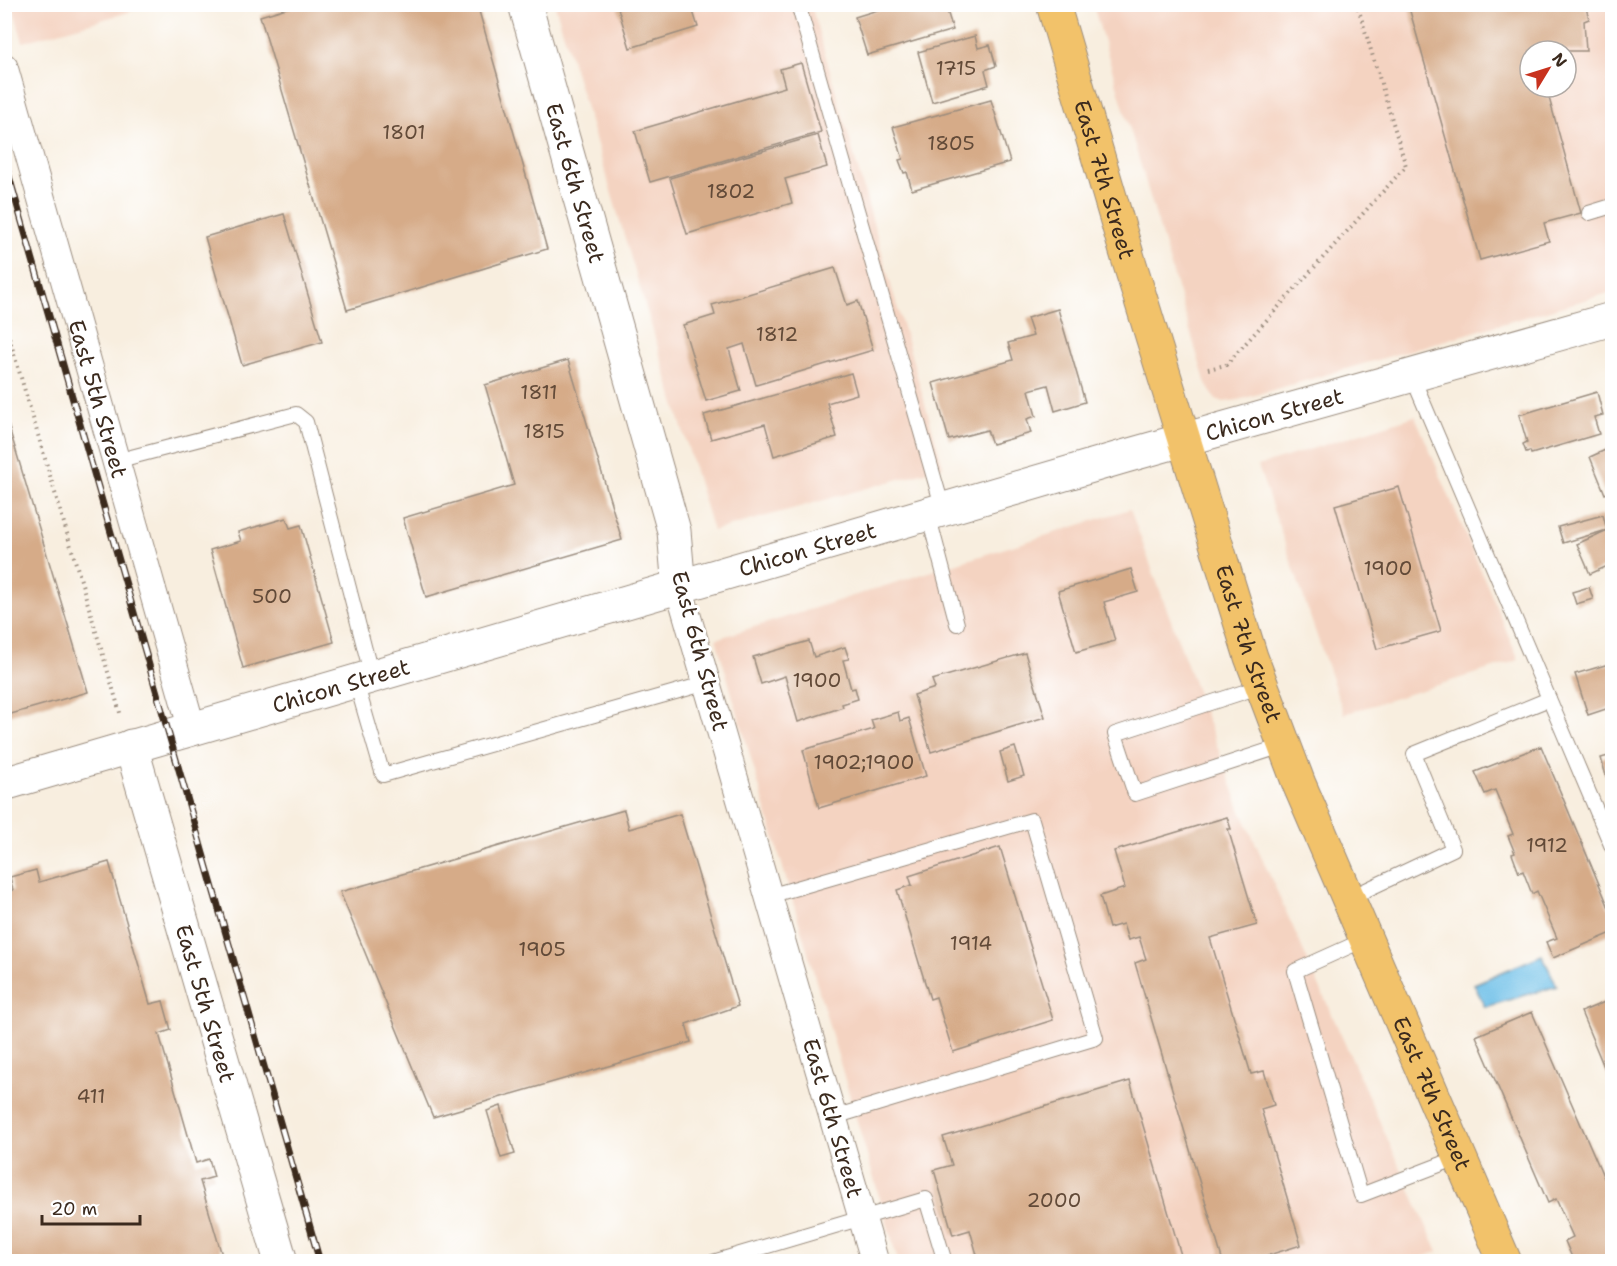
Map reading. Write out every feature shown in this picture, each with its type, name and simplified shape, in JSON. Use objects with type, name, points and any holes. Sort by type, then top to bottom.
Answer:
[{"type":"main road","name":"East 7th Street","points":[[1053,4],[1184,440],[1262,686],[1299,784],[1505,1262]]},
{"type":"street","name":"East 6th Street","points":[[525,4],[674,531],[679,588],[876,1262]]},
{"type":"street","name":"East 5th Street","points":[[4,67],[192,729]]},
{"type":"street","name":"Chicon Street","points":[[4,784],[936,511],[1612,319]]},
{"type":"street","name":"East 5th Street","points":[[130,746],[281,1262]]},
{"type":"lane","points":[[798,4],[936,511],[957,624]]},
{"type":"lane","points":[[1589,213],[1612,206]]},
{"type":"lane","points":[[1412,376],[1612,846]]},
{"type":"lane","points":[[116,461],[296,414],[306,422],[364,679],[383,775],[707,683]]},
{"type":"lane","points":[[1262,686],[1115,734],[1135,794],[1285,745]]},
{"type":"lane","points":[[1349,898],[1453,849],[1414,754],[1549,699]]},
{"type":"lane","points":[[770,896],[1032,820],[1096,1038],[834,1117]]},
{"type":"lane","points":[[1366,939],[1295,971],[1361,1195],[1460,1157]]},
{"type":"lane","points":[[713,1262],[926,1199],[945,1262]]},
{"type":"path","points":[[1208,369],[1226,365],[1406,166],[1357,4]]},
{"type":"path","points":[[4,320],[130,746]]},
{"type":"shaded area","points":[[12,4],[154,4],[154,5],[23,42]]},
{"type":"shaded area","points":[[555,5],[811,5],[943,467],[713,531]]},
{"type":"shaded area","points":[[1093,5],[1612,5],[1612,292],[1238,400],[1224,402],[1216,399],[1205,381]]},
{"type":"shaded area","points":[[1415,416],[1519,660],[1344,714],[1258,466]]},
{"type":"shaded area","points":[[1130,509],[1241,811],[1438,1252],[1407,1262],[898,1261],[716,639]]},
{"type":"water","points":[[1542,955],[1557,986],[1485,1007],[1474,984]]},
{"type":"building","points":[[300,4],[477,4],[547,249],[347,310],[260,16]]},
{"type":"building","points":[[897,4],[945,4],[953,30],[867,55],[855,17]]},
{"type":"building","points":[[1408,4],[1585,4],[1589,19],[1584,21],[1586,51],[1578,51],[1578,39],[1518,39],[1518,99],[1549,99],[1581,213],[1544,223],[1549,241],[1480,260]]},
{"type":"building","points":[[617,5],[691,5],[698,27],[630,48]]},
{"type":"building","points":[[975,36],[978,48],[990,45],[996,66],[985,70],[989,85],[932,102],[918,52]]},
{"type":"building","points":[[801,63],[821,132],[650,182],[635,131],[785,87],[780,69]]},
{"type":"building","points":[[991,100],[1010,162],[912,190],[907,172],[904,173],[899,160],[903,159],[893,127]]},
{"type":"building","points":[[818,135],[827,167],[785,179],[792,203],[687,234],[670,178]]},
{"type":"building","points":[[284,214],[322,342],[242,365],[205,237]]},
{"type":"building","points":[[835,268],[847,305],[858,301],[873,350],[756,385],[744,344],[729,349],[741,391],[706,401],[683,325],[715,315],[712,305]]},
{"type":"building","points":[[1058,309],[1085,402],[1055,411],[1048,385],[1029,390],[1036,416],[1027,419],[1031,433],[992,444],[987,430],[949,440],[933,383],[1013,360],[1008,343],[1033,336],[1027,318]]},
{"type":"building","points":[[568,360],[622,540],[426,597],[403,518],[514,485],[485,385]]},
{"type":"building","points":[[851,373],[857,394],[827,403],[837,437],[774,456],[765,424],[711,439],[704,415]]},
{"type":"building","points":[[1597,392],[1603,415],[1594,417],[1599,434],[1531,454],[1530,451],[1526,452],[1523,444],[1527,442],[1519,415]]},
{"type":"building","points":[[4,411],[88,692],[4,716]]},
{"type":"building","points":[[1612,447],[1612,491],[1605,494],[1590,457]]},
{"type":"building","points":[[1399,487],[1441,631],[1377,649],[1335,505]]},
{"type":"building","points":[[1603,515],[1607,530],[1563,543],[1558,527]]},
{"type":"building","points":[[286,518],[290,528],[301,525],[334,642],[243,668],[210,550],[241,541],[238,532]]},
{"type":"building","points":[[1612,528],[1612,564],[1590,574],[1577,544]]},
{"type":"building","points":[[1131,569],[1138,592],[1104,602],[1115,641],[1076,652],[1058,591]]},
{"type":"building","points":[[1589,587],[1593,599],[1576,604],[1572,592]]},
{"type":"building","points":[[809,641],[814,657],[845,647],[849,659],[843,660],[851,689],[855,688],[858,699],[842,704],[843,707],[798,722],[785,676],[761,684],[753,657]]},
{"type":"building","points":[[1025,653],[1045,717],[931,752],[914,695],[935,688],[932,680]]},
{"type":"building","points":[[1612,663],[1612,707],[1588,715],[1575,674]]},
{"type":"building","points":[[898,712],[900,721],[909,718],[926,776],[819,808],[803,750],[874,729],[871,720]]},
{"type":"building","points":[[1541,746],[1612,915],[1612,933],[1553,958],[1546,942],[1557,938],[1537,891],[1532,894],[1523,871],[1519,873],[1512,854],[1515,853],[1508,836],[1513,834],[1495,790],[1485,794],[1475,772]]},
{"type":"building","points":[[1015,747],[1024,776],[1008,781],[1000,752]]},
{"type":"building","points":[[1612,755],[1612,774],[1606,776],[1601,758]]},
{"type":"building","points":[[624,810],[629,829],[680,814],[738,1006],[686,1024],[691,1042],[433,1117],[340,892]]},
{"type":"building","points":[[1227,817],[1231,829],[1228,829],[1257,925],[1210,938],[1251,1074],[1264,1071],[1274,1105],[1261,1109],[1301,1245],[1246,1262],[1223,1262],[1135,963],[1146,959],[1139,937],[1128,940],[1123,924],[1109,928],[1100,896],[1125,888],[1114,851]]},
{"type":"building","points":[[1000,847],[1053,1020],[953,1052],[936,997],[930,999],[897,890],[912,885],[909,876]]},
{"type":"building","points":[[109,862],[150,1004],[163,1001],[171,1030],[159,1034],[196,1163],[209,1159],[214,1177],[200,1181],[224,1262],[4,1262],[4,893],[13,890],[10,877],[36,870],[39,882]]},
{"type":"building","points":[[1612,999],[1612,1086],[1581,1012]]},
{"type":"building","points":[[1532,1012],[1604,1178],[1612,1175],[1612,1262],[1574,1262],[1565,1241],[1573,1237],[1556,1199],[1548,1203],[1476,1036]]},
{"type":"building","points":[[1130,1081],[1183,1262],[979,1262],[970,1230],[953,1235],[934,1170],[952,1165],[943,1137]]},
{"type":"building","points":[[501,1106],[515,1154],[501,1158],[487,1111]]},
{"type":"railway","points":[[4,159],[320,1262]]}]
